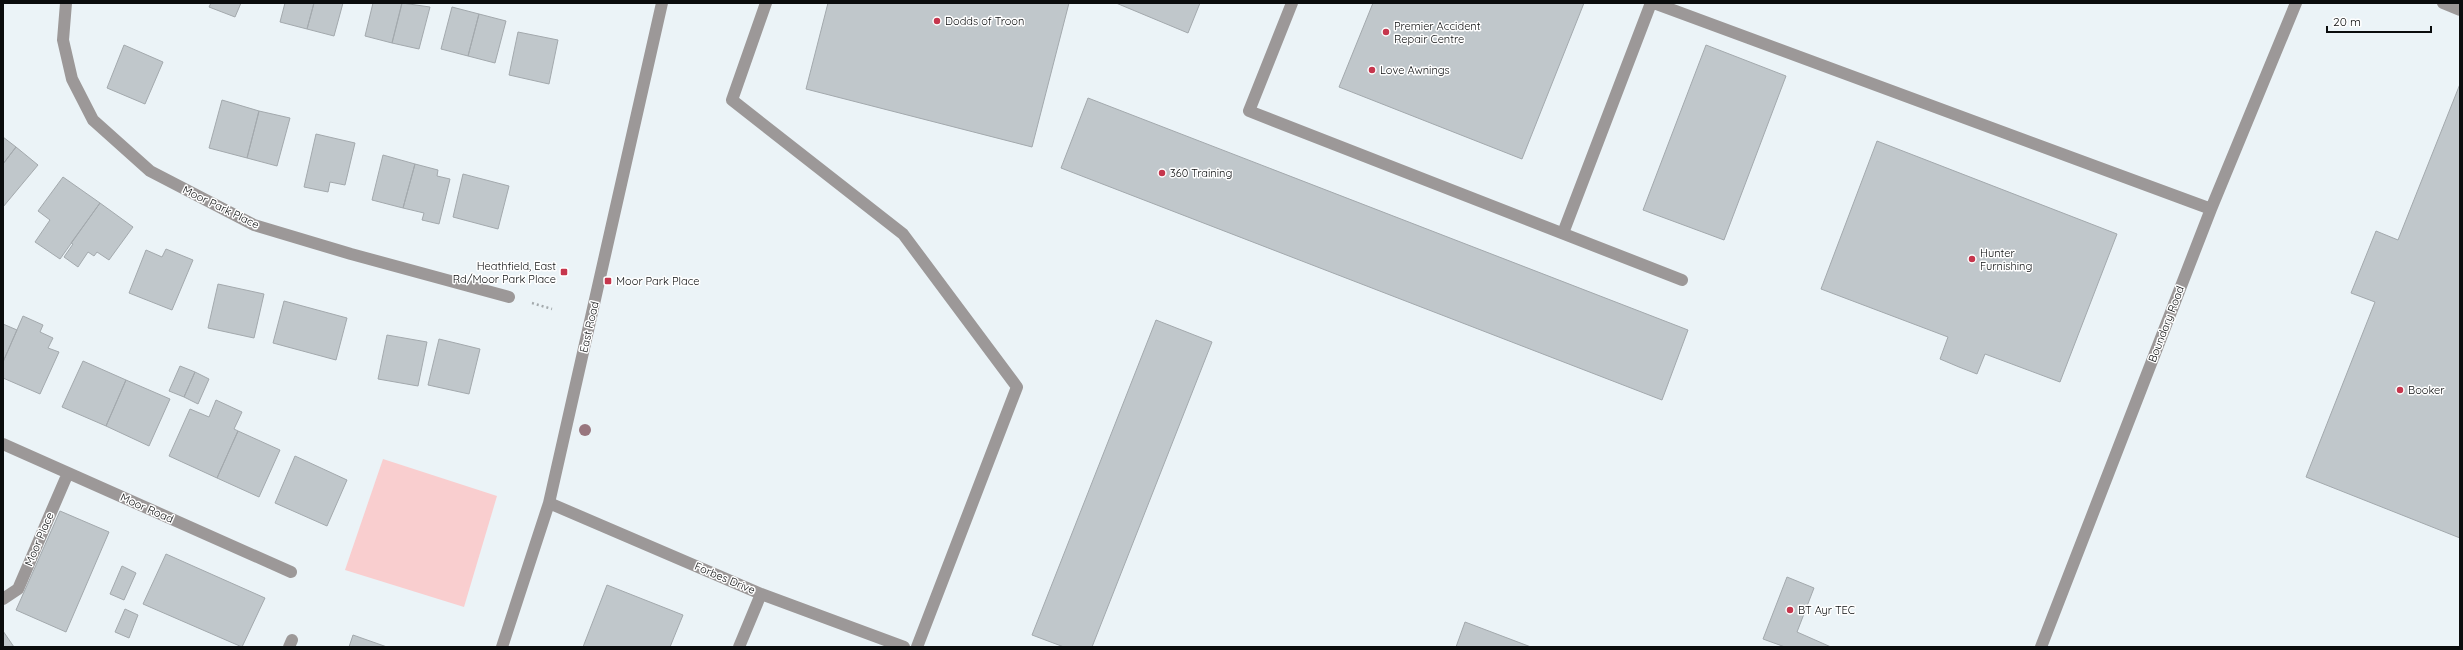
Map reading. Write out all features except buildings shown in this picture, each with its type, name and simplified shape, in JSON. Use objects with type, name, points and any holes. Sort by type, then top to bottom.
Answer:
[{"type":"street","name":"Moor Park Place","points":[[66,3],[63,40],[72,79],[93,120],[150,171],[254,225],[351,254],[509,297]]},
{"type":"street","name":"East Road","points":[[502,647],[549,503],[662,3]]},
{"type":"street","points":[[766,3],[732,100],[903,234],[1017,388],[917,647]]},
{"type":"street","points":[[1292,3],[1249,111],[1682,280]]},
{"type":"street","points":[[1563,233],[1652,3],[2211,209]]},
{"type":"street","name":"Boundary Road","points":[[2041,647],[2211,209],[2296,3]]},
{"type":"street","points":[[2443,3],[2460,10]]},
{"type":"street","name":"Moor Road","points":[[3,444],[291,572]]},
{"type":"street","name":"Moor Place","points":[[3,599],[18,589],[68,473]]},
{"type":"street","name":"Forbes Drive","points":[[549,503],[761,594],[904,647]]},
{"type":"street","points":[[739,647],[761,594]]},
{"type":"shaded area","points":[[383,459],[497,496],[464,607],[345,570]]},
{"type":"place","name":"Dodds of Troon","points":[[937,21]]},
{"type":"place","name":"Premier Accident Repair Centre","points":[[1386,32]]},
{"type":"place","name":"Love Awnings","points":[[1372,70]]},
{"type":"place","name":"360 Training","points":[[1162,173]]},
{"type":"place","name":"Hunter Furnishing","points":[[1972,259]]},
{"type":"place","name":"Heathfield, East Rd/Moor Park Place","points":[[564,272]]},
{"type":"place","name":"Moor Park Place","points":[[608,281]]},
{"type":"place","name":"Booker","points":[[2400,390]]},
{"type":"place","name":"BT Ayr TEC","points":[[1790,610]]}]
